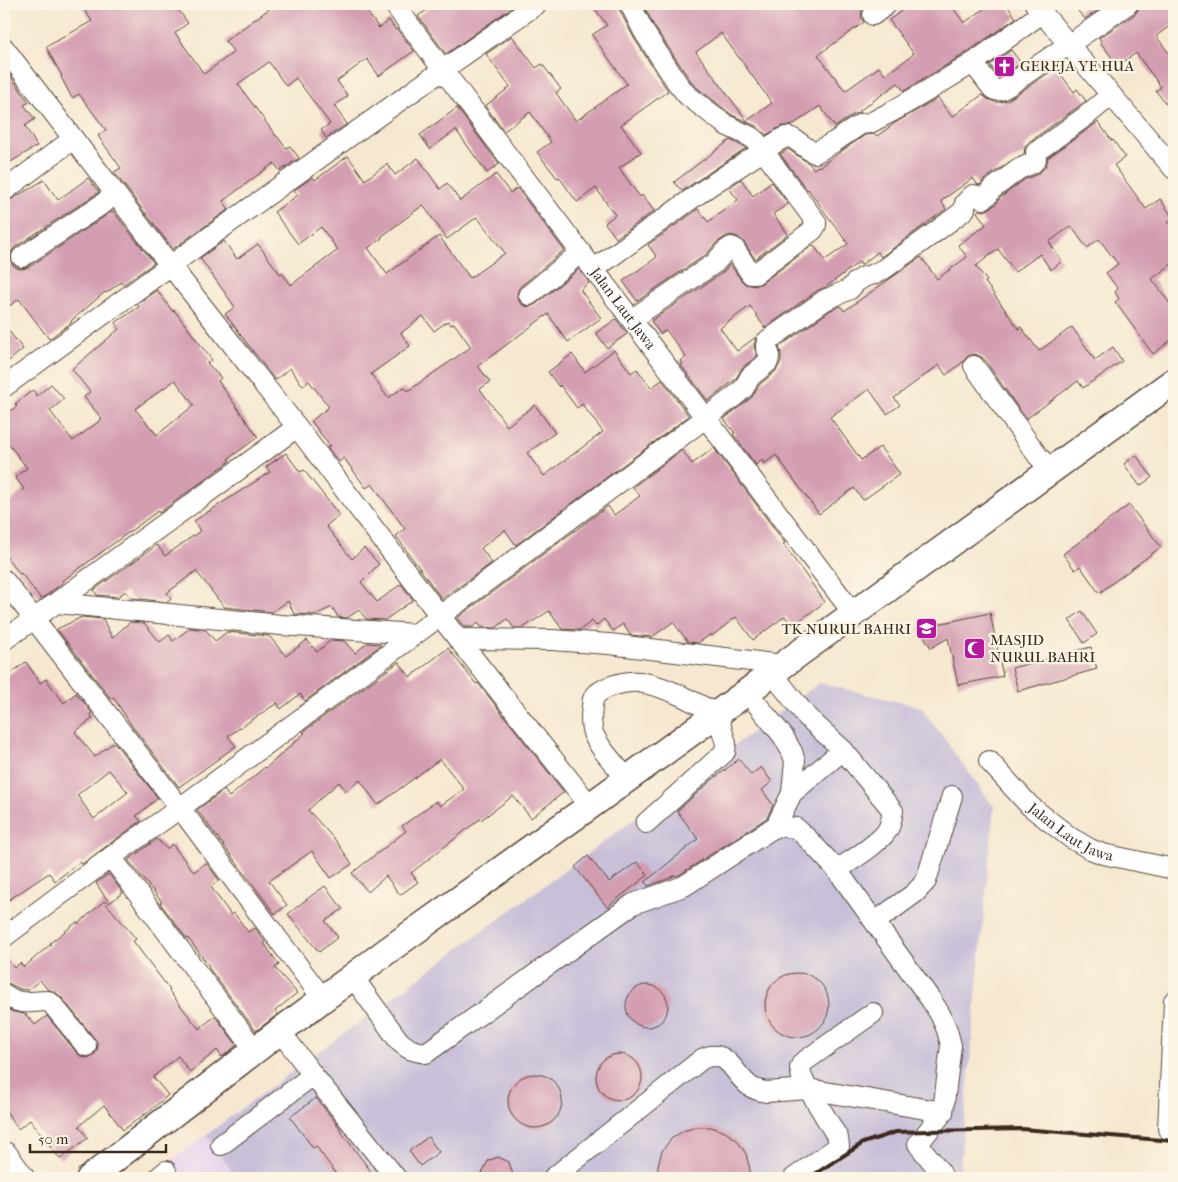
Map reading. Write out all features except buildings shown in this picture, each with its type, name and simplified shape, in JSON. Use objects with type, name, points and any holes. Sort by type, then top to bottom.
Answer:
[{"type":"highway","points":[[4,1156],[20,1178]]},
{"type":"main road","points":[[90,1178],[322,999],[1174,381]]},
{"type":"street","name":"Jalan Laut Jawa","points":[[394,4],[853,613]]},
{"type":"street","points":[[4,387],[170,265],[537,4]]},
{"type":"street","points":[[630,4],[644,32],[687,95],[726,125],[752,137],[816,222],[813,230],[755,274],[751,274],[734,248],[731,247],[715,263],[632,320]]},
{"type":"street","points":[[973,63],[992,88],[999,90],[1069,46],[1128,4]]},
{"type":"street","points":[[594,269],[708,187],[762,151],[786,137],[794,139],[809,151],[815,153],[861,124],[870,123],[891,112],[973,63],[1039,8],[1174,169]]},
{"type":"street","points":[[4,48],[297,427],[440,616],[590,806]]},
{"type":"street","points":[[4,937],[440,616],[744,388],[750,377],[768,362],[769,353],[766,347],[768,341],[825,300],[850,289],[856,282],[884,269],[909,252],[962,212],[965,209],[965,203],[973,195],[983,199],[986,197],[991,190],[1019,169],[1033,163],[1036,158],[1036,152],[1086,116],[1111,95]]},
{"type":"street","points":[[4,191],[73,139]]},
{"type":"street","points":[[22,257],[104,203],[115,193]]},
{"type":"street","points":[[529,295],[581,252]]},
{"type":"street","points":[[974,366],[1038,456],[1051,470]]},
{"type":"street","points":[[4,640],[297,427]]},
{"type":"street","points":[[4,580],[12,600],[34,619],[180,808],[322,999]]},
{"type":"street","points":[[57,603],[281,625],[415,634]]},
{"type":"street","points":[[458,639],[552,640],[610,644],[777,669],[807,717],[843,750],[893,811],[889,828],[879,839],[837,870]]},
{"type":"street","points":[[627,779],[604,751],[594,734],[590,720],[592,706],[594,699],[601,690],[616,684],[638,682],[684,697],[717,714],[726,743],[726,752],[646,823]]},
{"type":"street","points":[[353,977],[400,1041],[408,1049],[426,1053],[633,904],[684,886],[776,826],[792,793],[795,761],[783,736],[747,692]]},
{"type":"street","points":[[792,793],[843,750]]},
{"type":"street","name":"Jalan Laut Jawa","points":[[989,761],[1030,806],[1072,838],[1090,849],[1103,854],[1174,869]]},
{"type":"street","points":[[875,922],[916,893],[926,881],[952,796]]},
{"type":"street","points":[[776,826],[796,828],[837,870],[940,1014],[951,1045],[944,1112],[918,1144],[941,1173],[941,1178]]},
{"type":"street","points":[[112,857],[255,1050]]},
{"type":"street","points":[[4,994],[11,1000],[21,1003],[50,1002],[86,1046]]},
{"type":"street","points":[[1168,1129],[1174,1001]]},
{"type":"street","points":[[794,1178],[839,1146],[838,1138],[802,1078],[800,1068],[802,1063],[873,1013]]},
{"type":"street","points":[[280,1031],[396,1178]]},
{"type":"street","points":[[553,1178],[708,1056],[718,1055],[722,1057],[750,1086],[760,1091],[808,1089],[944,1112]]},
{"type":"street","points":[[221,1145],[313,1075]]},
{"type":"shaded area","points":[[819,683],[921,707],[994,807],[959,1178],[237,1178],[206,1135]]},
{"type":"shaded area","points":[[206,1135],[237,1178],[146,1178]]},
{"type":"railway","points":[[809,1178],[863,1143],[896,1132],[1022,1129],[1174,1141]]},
{"type":"place","name":"GEREJA YE HUA","points":[[1004,66]]},
{"type":"place","name":"TK NURUL BAHRI","points":[[927,629]]},
{"type":"place","name":"MASJID NURUL BAHRI","points":[[974,649]]}]
